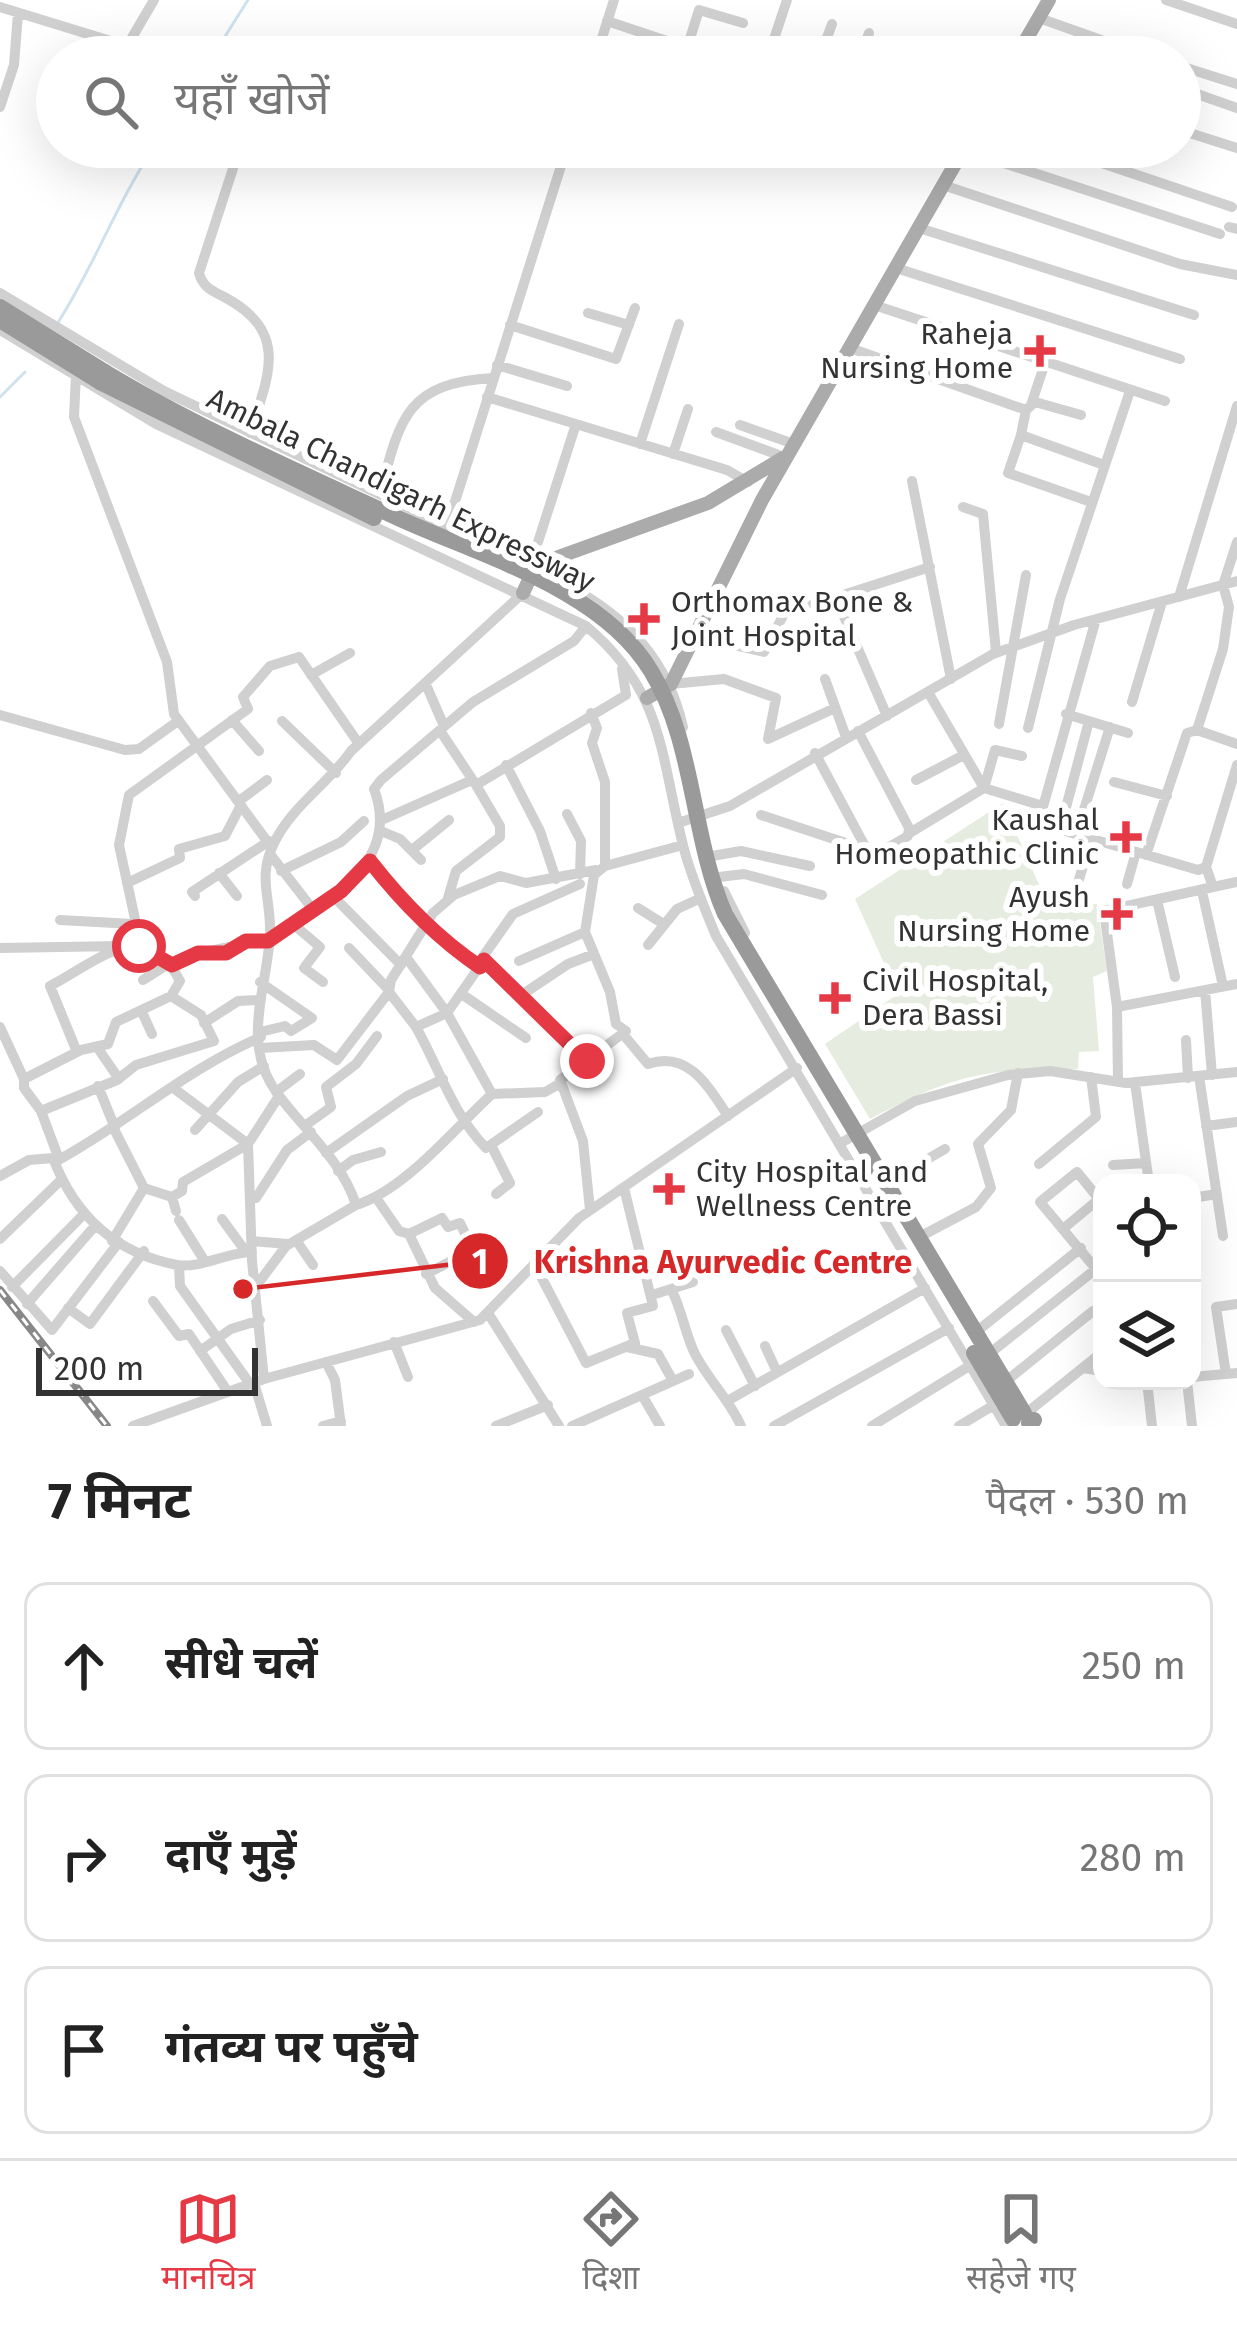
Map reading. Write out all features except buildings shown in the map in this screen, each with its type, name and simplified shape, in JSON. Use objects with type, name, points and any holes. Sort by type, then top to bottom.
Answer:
[{"type":"highway","name":"Ambala Chandigarh Expressway","points":[[0,307],[91,370]]},
{"type":"highway","name":"Ambala Chandigarh Expressway","points":[[0,320],[201,425],[577,602],[636,649],[674,721],[699,841],[724,914],[1025,1421]]},
{"type":"main road","points":[[1028,36],[1049,0]]},
{"type":"main road","points":[[647,698],[670,684],[789,452],[953,168]]},
{"type":"main road","points":[[523,593],[534,569],[708,503],[789,452]]},
{"type":"street","points":[[602,36],[614,0]]},
{"type":"street","points":[[776,36],[787,0]]},
{"type":"street","points":[[1166,0],[1237,24]]},
{"type":"street","points":[[133,36],[151,1]]},
{"type":"street","points":[[0,8],[95,36]]},
{"type":"street","points":[[687,36],[699,10],[742,23]]},
{"type":"street","points":[[0,107],[14,64],[18,13]]},
{"type":"street","points":[[1039,18],[1090,36]]},
{"type":"street","points":[[607,21],[645,36]]},
{"type":"street","points":[[828,36],[832,24]]},
{"type":"street","points":[[1201,73],[1237,84]]},
{"type":"street","points":[[1201,95],[1237,108]]},
{"type":"street","points":[[1201,137],[1237,148]]},
{"type":"street","points":[[233,168],[199,273],[206,287],[256,315],[265,329],[271,357],[250,433]]},
{"type":"street","points":[[447,527],[561,168]]},
{"type":"street","points":[[1029,168],[1229,230]]},
{"type":"street","points":[[1117,168],[1232,206]]},
{"type":"street","points":[[943,185],[1180,264],[1237,274]]},
{"type":"street","points":[[919,228],[1194,315]]},
{"type":"street","points":[[896,268],[1180,359]]},
{"type":"street","points":[[0,293],[91,370],[215,453],[523,593],[586,626],[620,657],[647,698],[659,727],[683,845],[722,948],[994,1405],[1025,1421]]},
{"type":"street","points":[[874,305],[1165,401]]},
{"type":"street","points":[[510,326],[616,359],[634,308]]},
{"type":"street","points":[[588,314],[629,325]]},
{"type":"street","points":[[640,444],[679,324]]},
{"type":"street","points":[[0,330],[250,433],[380,494],[534,569],[628,625],[670,684],[719,877],[818,1056],[1010,1378],[1025,1421]]},
{"type":"street","points":[[850,348],[1028,407],[1081,415]]},
{"type":"street","points":[[1045,363],[1008,473],[1091,502]]},
{"type":"street","points":[[91,370],[74,417],[167,662],[178,721],[311,908]]},
{"type":"street","points":[[380,494],[403,425],[423,394],[452,380],[495,372],[567,386]]},
{"type":"street","points":[[1028,728],[1051,632],[1130,391]]},
{"type":"street","points":[[487,397],[748,482]]},
{"type":"street","points":[[1179,597],[1237,406]]},
{"type":"street","points":[[673,454],[688,409]]},
{"type":"street","points":[[538,542],[576,424]]},
{"type":"street","points":[[740,425],[789,452]]},
{"type":"street","points":[[716,432],[789,452]]},
{"type":"street","points":[[1021,435],[1104,465]]},
{"type":"street","points":[[912,481],[951,679]]},
{"type":"street","points":[[963,507],[983,514],[996,652]]},
{"type":"street","points":[[463,565],[475,540]]},
{"type":"street","points":[[1197,730],[1228,621],[1223,585],[1237,542]]},
{"type":"street","points":[[694,636],[764,652],[784,614],[930,567]]},
{"type":"street","points":[[999,724],[1026,575]]},
{"type":"street","points":[[678,823],[730,806],[996,652],[1237,580]]},
{"type":"street","points":[[356,1205],[309,1128],[277,1094],[264,1066],[258,1000],[268,940],[261,880],[270,848],[286,822],[359,744],[427,687],[523,593]]},
{"type":"street","points":[[836,598],[887,716]]},
{"type":"street","points":[[1132,703],[1162,602]]},
{"type":"street","points":[[1096,619],[1038,826],[1206,868]]},
{"type":"street","points":[[143,980],[198,953],[226,953],[246,941],[268,940],[333,896],[370,861],[381,830],[374,789],[442,729],[528,664],[574,641],[586,626]]},
{"type":"street","points":[[311,675],[350,653]]},
{"type":"street","points":[[129,946],[134,924],[119,845],[129,795],[248,709],[243,697],[270,667],[299,657],[359,744]]},
{"type":"street","points":[[349,835],[381,830],[626,695],[622,669]]},
{"type":"street","points":[[670,684],[724,679],[776,698],[768,739],[835,708]]},
{"type":"street","points":[[824,680],[835,708],[908,834]]},
{"type":"street","points":[[427,687],[442,729],[500,836],[456,871],[447,901]]},
{"type":"street","points":[[928,692],[984,788],[1043,806]]},
{"type":"street","points":[[254,1289],[272,1259],[292,1242],[377,1198],[492,1094],[545,1093],[626,1031],[616,1024],[585,932],[601,868],[605,782],[592,743],[597,728],[591,713]]},
{"type":"street","points":[[1066,714],[1128,733]]},
{"type":"street","points":[[0,715],[125,750],[139,749],[178,721]]},
{"type":"street","points":[[232,720],[259,751]]},
{"type":"street","points":[[282,721],[336,773]]},
{"type":"street","points":[[1060,830],[1089,721]]},
{"type":"street","points":[[1076,835],[1110,727]]},
{"type":"street","points":[[1127,884],[1167,796],[1186,734],[1197,730],[1237,744]]},
{"type":"street","points":[[761,815],[877,854],[984,788],[995,750],[1022,757]]},
{"type":"street","points":[[815,753],[868,850]]},
{"type":"street","points":[[916,780],[962,756]]},
{"type":"street","points":[[506,765],[540,831],[556,879]]},
{"type":"street","points":[[1222,986],[1206,868],[1237,765]]},
{"type":"street","points":[[127,883],[180,858],[179,849],[225,836],[240,803],[267,781]]},
{"type":"street","points":[[1114,782],[1167,796]]},
{"type":"street","points":[[567,814],[581,841],[580,879]]},
{"type":"street","points":[[381,830],[416,855],[449,820]]},
{"type":"street","points":[[281,871],[349,835],[364,821]]},
{"type":"street","points":[[1073,899],[1091,840]]},
{"type":"street","points":[[416,1027],[447,1013],[463,995],[513,914],[601,868],[683,845]]},
{"type":"street","points":[[195,896],[192,892],[219,873],[270,848]]},
{"type":"street","points":[[712,856],[741,851],[810,866]]},
{"type":"street","points":[[370,861],[406,905],[523,994],[587,1061]]},
{"type":"street","points":[[219,873],[237,896]]},
{"type":"street","points":[[719,877],[744,874],[822,896]]},
{"type":"street","points":[[260,1039],[314,1045],[337,1060],[389,991],[428,922],[447,901],[500,877],[526,883],[580,879]]},
{"type":"street","points":[[1118,1082],[1117,1007],[1104,911],[1237,882]]},
{"type":"street","points":[[333,896],[365,934],[404,961],[447,1013],[492,1094]]},
{"type":"street","points":[[648,945],[662,923],[687,902],[700,898]]},
{"type":"street","points":[[1156,899],[1175,977]]},
{"type":"street","points":[[638,908],[662,923]]},
{"type":"street","points":[[59,920],[134,924]]},
{"type":"street","points":[[293,924],[320,946],[304,968],[322,982]]},
{"type":"street","points":[[519,961],[585,932]]},
{"type":"street","points":[[77,1052],[50,986],[129,946]]},
{"type":"street","points":[[0,948],[129,946],[171,964],[180,981],[170,996],[116,1022],[109,1030],[108,1044],[77,1052],[24,1078]]},
{"type":"street","points":[[349,948],[416,1027],[461,1123],[486,1148],[538,1112]]},
{"type":"street","points":[[523,994],[568,964],[594,954]]},
{"type":"street","points":[[57,1161],[114,1129],[172,1087],[286,1026],[290,1031],[312,1018],[260,982]]},
{"type":"street","points":[[1117,1007],[1237,984]]},
{"type":"street","points":[[1204,990],[1200,1076],[1223,1237]]},
{"type":"street","points":[[463,995],[525,1034],[540,1012]]},
{"type":"street","points":[[41,1112],[119,1079],[136,1065],[214,1041],[196,1010],[170,996]]},
{"type":"street","points":[[204,1023],[238,1000],[258,1000]]},
{"type":"street","points":[[141,1010],[152,1034]]},
{"type":"street","points":[[0,1027],[24,1078],[24,1088],[41,1112],[61,1180],[94,1227],[116,1242],[179,1266],[292,1242]]},
{"type":"street","points":[[622,1034],[648,1064],[665,1058],[687,1064],[728,1116]]},
{"type":"street","points":[[253,1207],[287,1150],[331,1108],[326,1087],[356,1064],[377,1036]]},
{"type":"street","points":[[1186,1040],[1200,1076]]},
{"type":"street","points":[[97,1047],[119,1079]]},
{"type":"street","points":[[134,1426],[256,1382],[474,1322],[590,1210],[818,1056]]},
{"type":"street","points":[[195,1130],[238,1082],[264,1066]]},
{"type":"street","points":[[839,1144],[914,1102],[1018,1073],[1050,1071],[1135,1083],[1237,1072]]},
{"type":"street","points":[[926,1234],[976,1207],[991,1188],[978,1144],[1011,1110],[1018,1073]]},
{"type":"street","points":[[98,1086],[144,1188],[172,1197],[182,1191],[183,1182],[248,1144],[277,1094],[300,1074]]},
{"type":"street","points":[[1039,1164],[1096,1117],[1091,1077]]},
{"type":"street","points":[[326,1153],[407,1096],[443,1079]]},
{"type":"street","points":[[561,1083],[584,1141],[590,1210]]},
{"type":"street","points":[[1135,1083],[1148,1174]]},
{"type":"street","points":[[172,1087],[248,1144],[253,1207],[250,1248],[260,1320],[256,1382],[267,1426]]},
{"type":"street","points":[[1206,1126],[1237,1122]]},
{"type":"street","points":[[491,1145],[510,1183],[496,1193]]},
{"type":"street","points":[[892,1179],[946,1149]]},
{"type":"street","points":[[1058,1149],[1099,1199],[1064,1228]]},
{"type":"street","points":[[338,1172],[353,1160],[382,1152]]},
{"type":"street","points":[[0,1176],[46,1155],[57,1161]]},
{"type":"street","points":[[1113,1165],[1146,1162]]},
{"type":"street","points":[[994,1350],[1096,1269],[1040,1202],[1077,1172]]},
{"type":"street","points":[[1,1235],[61,1180]]},
{"type":"street","points":[[0,1271],[52,1330],[116,1242],[144,1188]]},
{"type":"street","points":[[534,1263],[586,1363],[635,1343],[627,1313],[653,1306],[624,1188]]},
{"type":"street","points":[[1201,1197],[1217,1194]]},
{"type":"street","points":[[172,1197],[204,1260]]},
{"type":"street","points":[[377,1198],[399,1231],[409,1234],[442,1218],[448,1227],[460,1223],[473,1250],[426,1274]]},
{"type":"street","points":[[12,1287],[83,1215]]},
{"type":"street","points":[[222,1219],[250,1248]]},
{"type":"street","points":[[27,1304],[94,1227]]},
{"type":"street","points":[[409,1234],[426,1274],[474,1322]]},
{"type":"street","points":[[292,1242],[313,1264]]},
{"type":"street","points":[[981,1328],[1081,1248]]},
{"type":"street","points":[[68,1308],[90,1324],[144,1252]]},
{"type":"street","points":[[179,1266],[180,1286],[217,1339],[256,1382]]},
{"type":"street","points":[[652,1295],[693,1282]]},
{"type":"street","points":[[180,1286],[154,1303],[179,1336],[188,1334],[228,1392]]},
{"type":"street","points":[[729,1400],[925,1288]]},
{"type":"street","points":[[672,1291],[691,1348],[712,1384],[729,1400],[741,1426]]},
{"type":"street","points":[[1201,1377],[1232,1373],[1216,1306],[1237,1304]]},
{"type":"street","points":[[1010,1378],[1093,1311]]},
{"type":"street","points":[[488,1313],[559,1426]]},
{"type":"street","points":[[200,1351],[260,1320]]},
{"type":"street","points":[[774,1426],[949,1328]]},
{"type":"street","points":[[726,1330],[755,1385]]},
{"type":"street","points":[[394,1342],[408,1377]]},
{"type":"street","points":[[765,1346],[777,1372]]},
{"type":"street","points":[[626,1347],[658,1354],[673,1381]]},
{"type":"street","points":[[1025,1421],[1093,1360]]},
{"type":"street","points":[[322,1426],[341,1424],[326,1362]]},
{"type":"street","points":[[872,1426],[971,1366]]},
{"type":"street","points":[[1083,1368],[1093,1370]]},
{"type":"street","points":[[572,1426],[688,1374]]},
{"type":"street","points":[[1148,1390],[1152,1426]]},
{"type":"street","points":[[1190,1390],[1192,1426]]},
{"type":"street","points":[[642,1395],[660,1426]]},
{"type":"street","points":[[496,1426],[548,1405]]},
{"type":"street","points":[[959,1426],[994,1405]]},
{"type":"shaded area","points":[[1003,803],[1048,905],[1097,904],[1107,971],[1093,977],[1099,1051],[1079,1052],[1078,1069],[970,1077],[924,1092],[870,1119],[825,1044],[898,994],[855,899]]},
{"type":"waterway","points":[[225,36],[248,0]]},
{"type":"waterway","points":[[57,324],[142,168]]},
{"type":"waterway","points":[[0,397],[25,372]]},
{"type":"railway","points":[[0,1290],[107,1426]]},
{"type":"place","name":"Raheja Nursing Home","points":[[1040,351]]},
{"type":"place","name":"Orthomax Bone & Joint Hospital","points":[[644,619]]},
{"type":"place","name":"Kaushal Homeopathic Clinic","points":[[1126,837]]},
{"type":"place","name":"Ayush Nursing Home","points":[[1117,914]]},
{"type":"place","name":"Civil Hospital, Dera Bassi","points":[[835,998]]},
{"type":"place","name":"City Hospital and Wellness Centre","points":[[669,1189]]},
{"type":"place","name":"Krishna Ayurvedic Centre","points":[[243,1289]]},
{"type":"route","points":[[139,946],[157,952],[172,965],[198,953],[226,953],[246,941],[268,941],[341,891],[370,861],[412,911],[480,967],[484,960],[510,981],[587,1061]]}]
